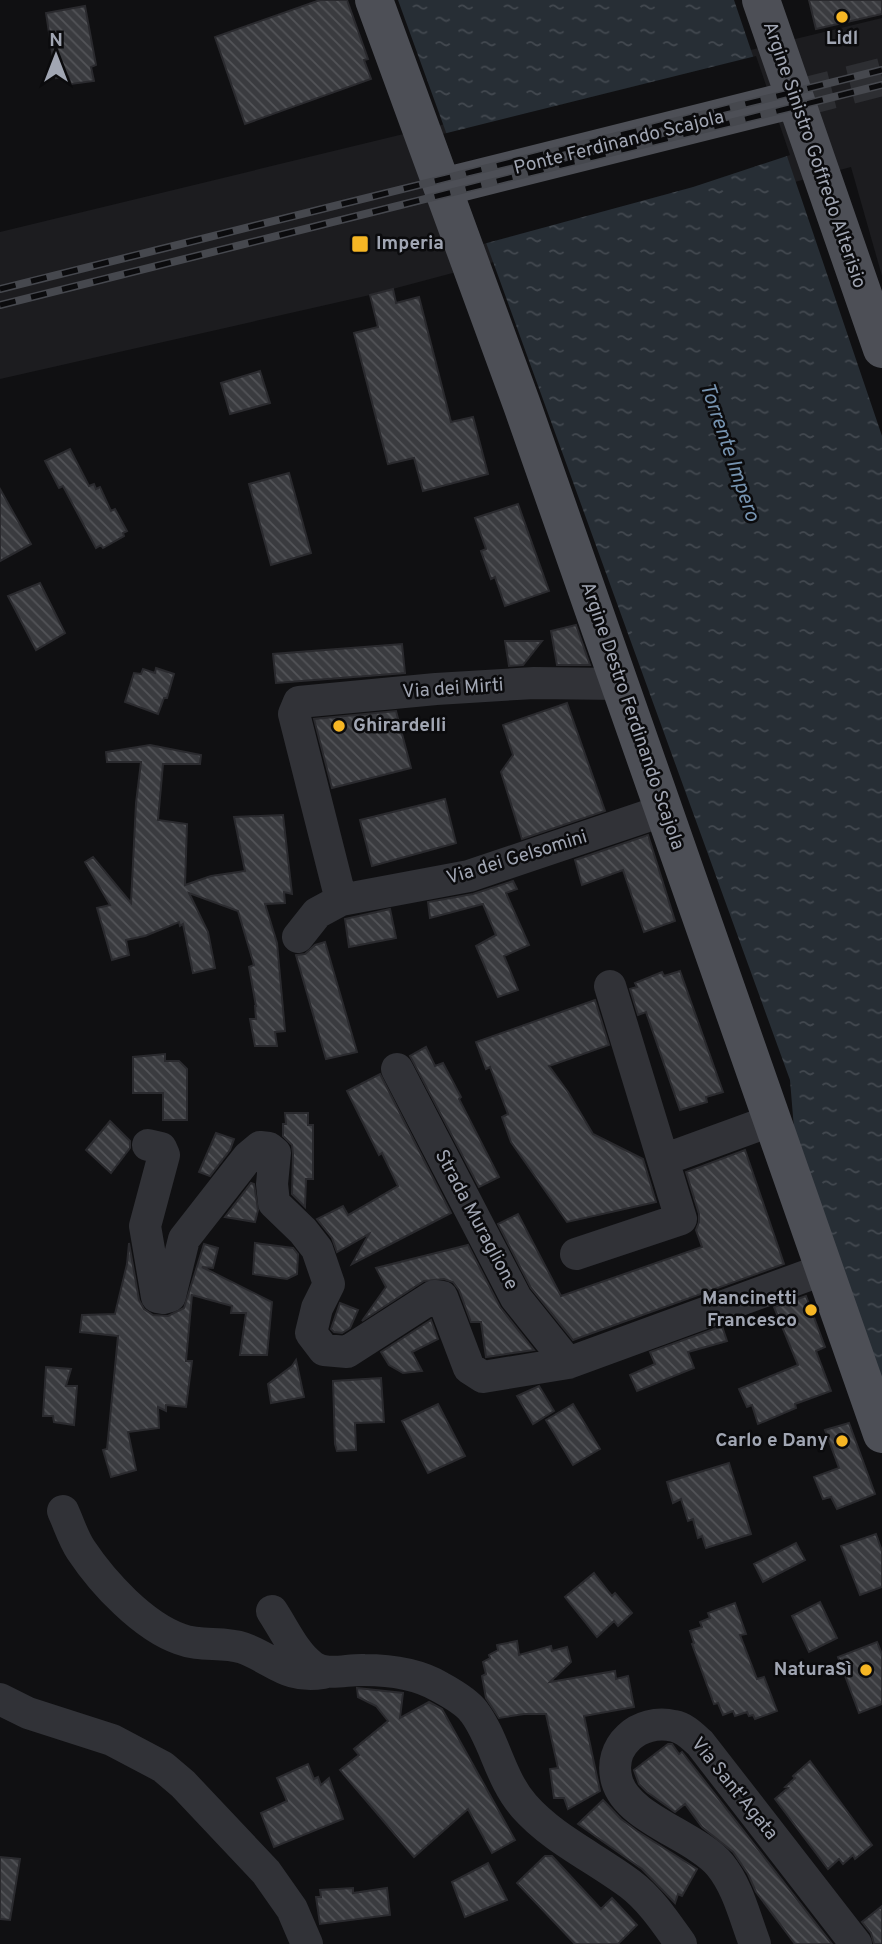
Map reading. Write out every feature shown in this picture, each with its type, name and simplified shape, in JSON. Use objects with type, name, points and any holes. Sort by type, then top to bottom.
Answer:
[{"type":"main road","name":"Argine Destro Ferdinando Scajola","points":[[374,0],[621,684],[882,1434]]},
{"type":"main road","name":"Argine Sinistro Goffredo Alterisio","points":[[761,0],[882,349]]},
{"type":"main road","name":"Ponte Ferdinando Scajola","points":[[443,187],[795,99]]},
{"type":"street","name":"Via dei Mirti","points":[[341,900],[294,714],[299,702],[534,683],[621,684]]},
{"type":"street","name":"Via dei Gelsomini","points":[[298,937],[317,914],[341,900],[469,876],[665,810]]},
{"type":"street","points":[[576,1254],[681,1219],[610,986]]},
{"type":"street","name":"Strada Muraglione","points":[[397,1069],[516,1298],[568,1363]]},
{"type":"street","points":[[663,1160],[773,1120]]},
{"type":"street","points":[[148,1145],[161,1148],[164,1155],[145,1226],[157,1297],[170,1296],[184,1239],[248,1157],[260,1146],[269,1148],[275,1153],[272,1184],[274,1203],[317,1249],[329,1284],[317,1308],[311,1333],[324,1350],[347,1352],[434,1296],[442,1297],[469,1367],[483,1377],[568,1363],[825,1269]]},
{"type":"street","points":[[64,1511],[82,1551],[140,1616],[156,1627],[190,1642],[227,1644],[245,1649],[295,1674],[307,1676],[361,1670],[409,1675],[440,1687],[470,1708],[478,1718],[501,1769],[519,1800],[537,1821],[631,1885],[647,1900],[681,1944]]},
{"type":"street","points":[[272,1611],[304,1660],[315,1669],[328,1672]]},
{"type":"street","points":[[0,1699],[28,1713],[112,1741],[163,1767],[183,1784],[266,1872],[292,1909],[307,1944]]},
{"type":"street","name":"Via Sant'Agata","points":[[755,1944],[731,1882],[721,1867],[705,1852],[636,1807],[620,1790],[615,1759],[619,1748],[631,1734],[659,1725],[672,1725],[690,1734],[856,1944]]},
{"type":"shaded area","name":"Imperia","points":[[882,18],[882,276],[851,167],[370,295],[0,379],[0,232]]},
{"type":"water","name":"Torrente Impero","points":[[398,0],[734,0],[882,436],[882,1394],[797,1165],[790,1080]]},
{"type":"pier","points":[[756,56],[790,155],[693,187],[483,244],[443,134]]},
{"type":"building","points":[[320,0],[347,0],[368,59],[364,60],[371,79],[245,124],[215,37]]},
{"type":"building","name":"Lidl","points":[[809,0],[882,0],[882,14],[816,29]]},
{"type":"building","points":[[85,6],[96,65],[91,67],[94,81],[71,84],[68,76],[56,78],[46,13]]},
{"type":"building","points":[[393,289],[396,303],[419,297],[451,422],[473,417],[488,474],[423,491],[414,458],[388,464],[354,333],[378,327],[370,295]]},
{"type":"building","points":[[260,371],[270,403],[230,414],[221,383]]},
{"type":"building","points":[[70,449],[89,486],[94,484],[96,489],[100,487],[111,511],[115,509],[127,531],[123,533],[124,536],[103,548],[101,545],[96,548],[63,486],[59,488],[45,461]]},
{"type":"building","points":[[289,473],[311,553],[271,565],[249,484]]},
{"type":"building","points":[[0,489],[31,544],[0,561]]},
{"type":"building","points":[[518,504],[549,591],[505,606],[495,577],[491,579],[481,551],[486,549],[475,518]]},
{"type":"building","points":[[40,583],[65,633],[36,650],[8,596]]},
{"type":"building","points":[[576,625],[590,665],[557,665],[551,631]]},
{"type":"building","points":[[505,641],[542,641],[523,665],[509,666]]},
{"type":"building","points":[[402,644],[405,673],[276,683],[273,654]]},
{"type":"building","points":[[156,668],[174,674],[167,698],[164,698],[158,714],[125,702],[134,673],[141,674],[143,669],[155,673]]},
{"type":"building","points":[[567,703],[605,811],[522,839],[501,772],[513,755],[503,725]]},
{"type":"building","points":[[396,711],[411,768],[332,788],[314,719]]},
{"type":"building","points":[[150,745],[201,755],[200,764],[163,764],[158,820],[187,824],[185,885],[211,876],[245,871],[234,817],[283,815],[292,894],[284,892],[285,903],[265,904],[277,943],[285,1031],[275,1032],[277,1046],[255,1046],[250,1019],[256,1019],[256,1006],[249,967],[254,965],[238,911],[189,893],[208,932],[215,968],[193,973],[183,924],[180,926],[179,922],[145,936],[126,940],[129,955],[112,960],[97,908],[110,905],[85,862],[93,857],[131,903],[141,762],[107,762],[106,752]]},
{"type":"building","points":[[445,799],[456,843],[372,866],[360,820]]},
{"type":"building","points":[[648,835],[675,921],[644,932],[623,870],[582,885],[575,860]]},
{"type":"building","points":[[513,881],[517,889],[506,893],[529,945],[504,956],[518,990],[498,997],[476,946],[496,935],[483,904],[430,918],[428,902],[473,894]]},
{"type":"building","points":[[390,909],[396,938],[349,947],[345,919]]},
{"type":"building","points":[[325,942],[357,1052],[326,1059],[296,955],[305,954],[315,945]]},
{"type":"building","points":[[680,971],[723,1092],[706,1097],[707,1102],[680,1110],[646,1012],[638,1015],[630,989],[637,987],[635,983],[662,972],[664,976]]},
{"type":"building","points":[[595,1000],[609,1045],[549,1066],[593,1134],[643,1159],[656,1202],[567,1222],[511,1142],[502,1117],[508,1114],[490,1067],[486,1069],[476,1042]]},
{"type":"building","points":[[426,1047],[435,1066],[443,1063],[499,1177],[479,1187],[410,1056]]},
{"type":"building","points":[[165,1054],[165,1061],[179,1061],[187,1069],[187,1120],[163,1120],[163,1093],[133,1093],[133,1057]]},
{"type":"building","points":[[380,1074],[451,1213],[352,1264],[369,1234],[337,1252],[332,1238],[317,1219],[343,1206],[348,1215],[398,1186],[347,1091]]},
{"type":"building","points":[[285,1113],[308,1113],[308,1125],[313,1125],[313,1179],[306,1179],[305,1207],[292,1194],[293,1154],[292,1145],[283,1136]]},
{"type":"building","points":[[110,1121],[130,1141],[130,1148],[111,1173],[86,1150]]},
{"type":"building","points":[[216,1133],[234,1139],[230,1150],[210,1176],[199,1172]]},
{"type":"building","points":[[745,1150],[784,1264],[573,1340],[531,1288],[498,1224],[518,1214],[561,1296],[702,1247],[696,1230],[699,1214],[686,1172]]},
{"type":"building","points":[[251,1183],[254,1184],[258,1210],[255,1222],[225,1217]]},
{"type":"building","points":[[129,1243],[139,1300],[144,1309],[153,1315],[168,1316],[184,1308],[204,1244],[218,1248],[213,1268],[202,1267],[272,1302],[267,1355],[240,1355],[246,1313],[231,1313],[232,1306],[192,1295],[186,1361],[192,1361],[186,1407],[166,1405],[166,1411],[158,1407],[159,1428],[128,1432],[136,1470],[111,1477],[103,1450],[107,1449],[118,1336],[80,1332],[82,1315],[115,1314],[127,1264]]},
{"type":"building","points":[[255,1243],[293,1248],[298,1254],[297,1274],[287,1279],[253,1274]]},
{"type":"building","points":[[468,1245],[500,1307],[534,1350],[486,1357],[481,1322],[471,1322],[459,1290],[453,1282],[444,1279],[424,1281],[362,1321],[386,1287],[376,1268]]},
{"type":"building","points":[[806,1296],[825,1347],[816,1351],[831,1391],[795,1404],[796,1408],[758,1424],[752,1405],[747,1407],[739,1389],[798,1365],[774,1307]]},
{"type":"building","points":[[340,1303],[358,1310],[350,1328],[342,1333],[331,1329]]},
{"type":"building","points":[[431,1320],[438,1339],[412,1352],[422,1371],[403,1373],[389,1365],[381,1352]]},
{"type":"building","points":[[722,1326],[727,1341],[688,1352],[694,1368],[637,1391],[630,1375],[655,1364],[650,1352]]},
{"type":"building","points":[[296,1360],[304,1397],[271,1403],[268,1384]]},
{"type":"building","points":[[46,1367],[71,1369],[66,1386],[77,1386],[74,1425],[54,1422],[53,1416],[43,1416]]},
{"type":"building","points":[[381,1378],[384,1422],[355,1423],[356,1450],[337,1451],[333,1381]]},
{"type":"building","points":[[539,1386],[554,1411],[533,1424],[517,1396]]},
{"type":"building","points":[[438,1404],[465,1456],[428,1473],[402,1421]]},
{"type":"building","points":[[573,1404],[600,1449],[573,1465],[546,1420]]},
{"type":"building","points":[[849,1423],[875,1494],[837,1509],[831,1497],[823,1499],[814,1477],[839,1468],[825,1430]]},
{"type":"building","points":[[729,1463],[751,1534],[706,1548],[702,1536],[698,1538],[693,1519],[688,1521],[681,1499],[673,1503],[667,1482]]},
{"type":"building","points":[[876,1534],[882,1551],[882,1587],[860,1595],[841,1546]]},
{"type":"building","points":[[796,1543],[805,1560],[763,1582],[754,1564]]},
{"type":"building","points":[[594,1573],[612,1596],[615,1593],[632,1613],[618,1626],[614,1621],[597,1637],[565,1597]]},
{"type":"building","points":[[820,1602],[837,1638],[809,1652],[792,1616]]},
{"type":"building","points":[[735,1603],[746,1634],[740,1635],[757,1679],[764,1677],[777,1711],[755,1719],[747,1712],[735,1716],[733,1711],[723,1715],[718,1703],[714,1704],[692,1644],[694,1643],[690,1631],[702,1627],[700,1622],[710,1618],[708,1613]]},
{"type":"building","points":[[517,1641],[519,1655],[551,1646],[552,1651],[567,1647],[571,1662],[550,1682],[615,1671],[616,1679],[628,1676],[634,1707],[584,1716],[600,1791],[568,1809],[564,1798],[554,1798],[550,1769],[558,1768],[546,1714],[499,1718],[486,1698],[482,1676],[486,1674],[483,1662],[498,1650],[497,1645]]},
{"type":"building","points":[[877,1642],[882,1654],[882,1704],[859,1713],[838,1657]]},
{"type":"building","points":[[357,1688],[403,1693],[400,1718],[429,1702],[442,1709],[515,1840],[492,1853],[468,1809],[414,1857],[340,1770],[359,1755],[354,1749],[388,1721],[376,1706],[358,1697]]},
{"type":"building","points":[[668,1744],[672,1744],[679,1754],[682,1752],[832,1944],[795,1944],[756,1892],[733,1852],[702,1827],[685,1804],[675,1812],[639,1784],[634,1770]]},
{"type":"building","points":[[810,1761],[872,1845],[855,1859],[853,1855],[843,1864],[839,1859],[828,1869],[775,1799],[788,1788],[785,1787],[795,1778],[793,1776]]},
{"type":"building","points":[[308,1764],[314,1779],[318,1777],[321,1785],[329,1778],[343,1819],[274,1847],[261,1813],[287,1801],[277,1778]]},
{"type":"building","points":[[603,1800],[637,1831],[697,1869],[682,1896],[678,1894],[675,1903],[642,1869],[578,1824]]},
{"type":"building","points":[[545,1856],[552,1856],[601,1909],[612,1898],[637,1925],[618,1944],[575,1944],[517,1883]]},
{"type":"building","points":[[0,1857],[20,1859],[10,1920],[0,1919]]},
{"type":"building","points":[[488,1863],[507,1900],[465,1917],[452,1882]]},
{"type":"building","points":[[353,1888],[353,1893],[387,1888],[390,1915],[320,1924],[316,1897],[321,1897],[320,1890]]},
{"type":"building","points":[[882,1906],[882,1944],[874,1944],[871,1933],[862,1922]]},
{"type":"tunnel","points":[[795,99],[882,77]]},
{"type":"railway","points":[[0,289],[882,70]]},
{"type":"railway","points":[[0,305],[882,85]]},
{"type":"place","name":"Lidl","points":[[842,17]]},
{"type":"place","name":"Imperia","points":[[360,244]]},
{"type":"place","name":"Ghirardelli","points":[[339,726]]},
{"type":"place","name":"Mancinetti Francesco","points":[[811,1310]]},
{"type":"place","name":"Carlo e Dany","points":[[842,1441]]},
{"type":"place","name":"NaturaSì","points":[[866,1670]]}]
